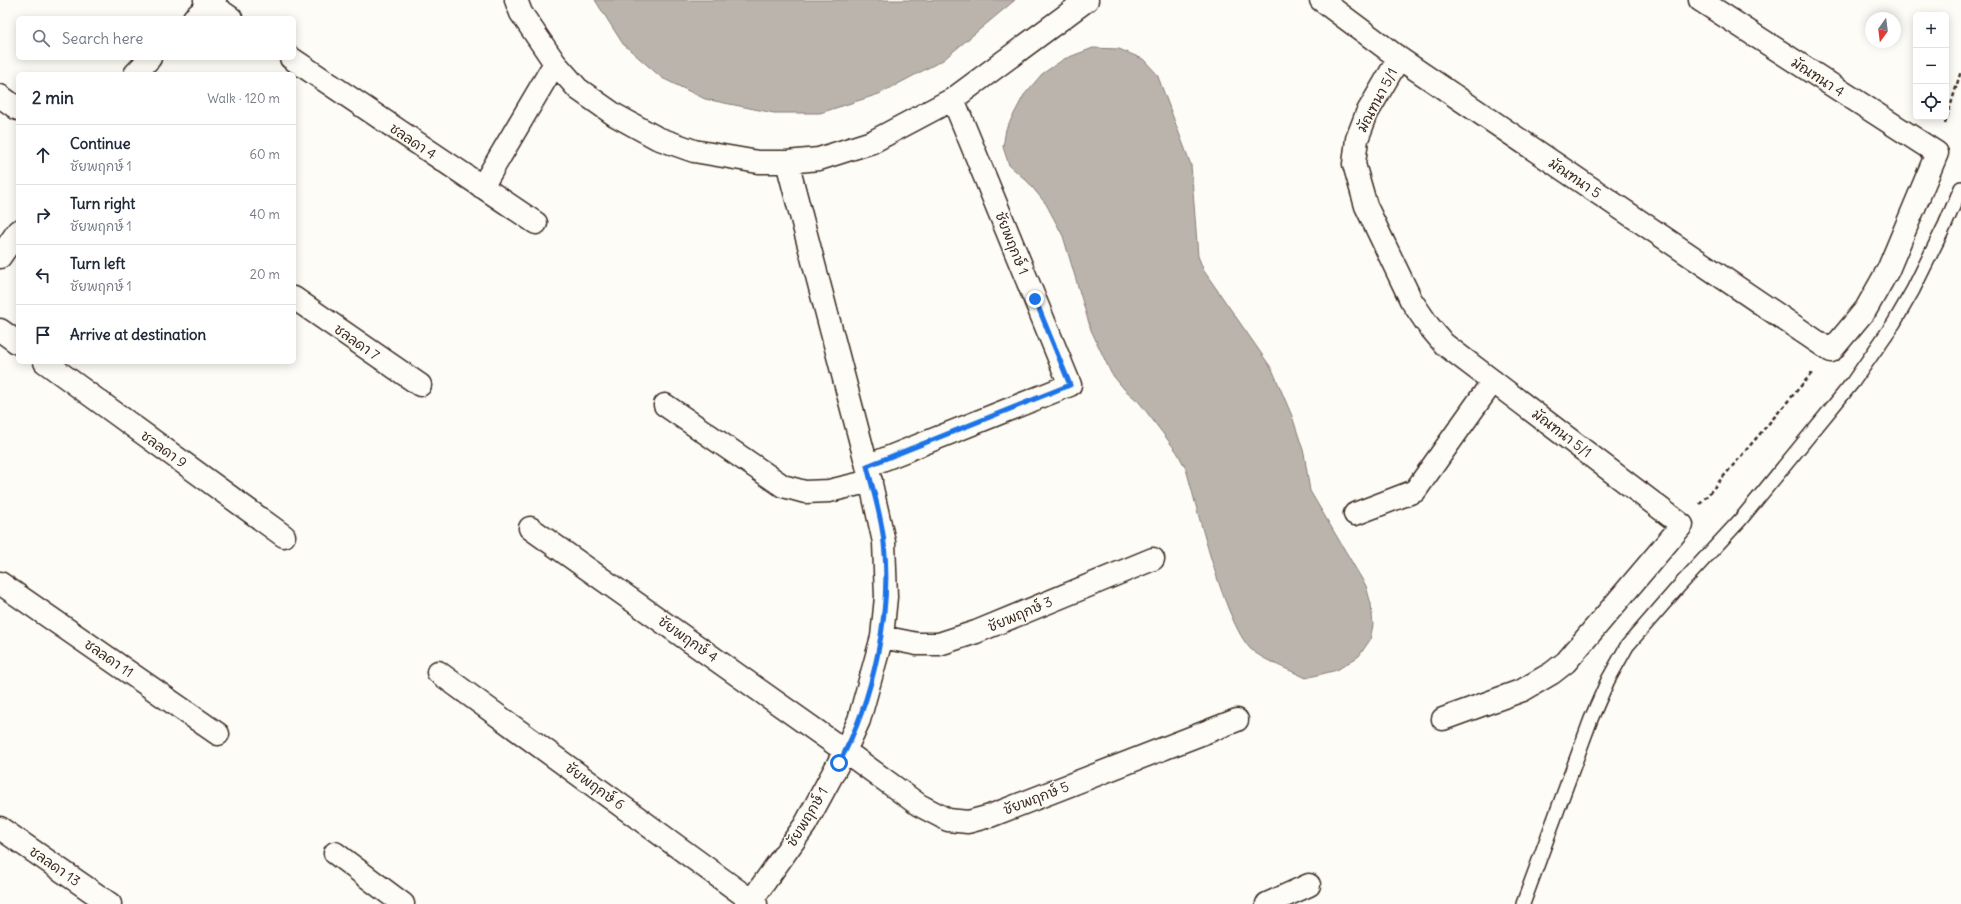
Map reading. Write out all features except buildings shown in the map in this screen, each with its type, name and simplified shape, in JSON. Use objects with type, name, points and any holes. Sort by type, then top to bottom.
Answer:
[{"type":"street","points":[[516,0],[521,13],[555,63],[578,89],[615,115],[658,138],[694,151],[758,162],[787,162],[819,159],[872,142],[953,99],[1087,0]]},
{"type":"street","name":"มัณฑนา 5","points":[[1321,0],[1399,58],[1831,351]]},
{"type":"street","name":"มัณฑนา 4","points":[[1700,0],[1937,154]]},
{"type":"street","points":[[196,16],[210,1],[229,16]]},
{"type":"street","name":"มัณฑนา 5/1","points":[[1399,58],[1367,113],[1357,139],[1354,164],[1366,206],[1411,300],[1428,325],[1444,344],[1682,525]]},
{"type":"street","points":[[137,72],[148,60]]},
{"type":"street","name":"ชลลดา 4","points":[[294,60],[536,223]]},
{"type":"street","points":[[482,187],[555,63]]},
{"type":"street","points":[[0,96],[16,108]]},
{"type":"street","name":"ชัยพฤกษ์ 1","points":[[869,473],[1070,385],[953,99]]},
{"type":"street","points":[[1831,351],[1866,309],[1888,270],[1937,154]]},
{"type":"street","name":"ชัยพฤกษ์ 1","points":[[752,903],[805,825],[846,751],[859,720],[882,637],[886,597],[884,542],[869,473],[787,162]]},
{"type":"street","points":[[0,257],[16,235]]},
{"type":"street","name":"ชลลดา 7","points":[[296,299],[420,386]]},
{"type":"street","points":[[0,330],[16,342]]},
{"type":"street","name":"ชลลดา 9","points":[[48,364],[284,536]]},
{"type":"street","points":[[1355,514],[1415,491],[1493,381]]},
{"type":"street","points":[[665,405],[783,486],[805,492],[829,492],[869,473]]},
{"type":"street","points":[[1443,719],[1523,690],[1552,673],[1566,662],[1682,525]]},
{"type":"street","name":"ชัยพฤกษ์ 4","points":[[530,528],[846,751]]},
{"type":"street","name":"ชัยพฤกษ์ 3","points":[[882,637],[917,644],[939,644],[976,632],[1153,559]]},
{"type":"street","name":"ชลลดา 11","points":[[0,583],[218,734]]},
{"type":"street","name":"ชัยพฤกษ์ 6","points":[[438,672],[752,903]]},
{"type":"street","name":"ชัยพฤกษ์ 5","points":[[846,751],[919,805],[948,820],[968,822],[990,816],[1237,720]]},
{"type":"street","name":"ชลลดา 13","points":[[0,828],[110,904]]},
{"type":"street","points":[[335,853],[403,904]]},
{"type":"street","points":[[1267,904],[1309,886]]},
{"type":"lane","points":[[1523,904],[1591,719],[1608,680],[1627,646],[1680,585],[1741,519],[1853,382],[1894,323],[1913,290],[1945,225],[1961,188]]},
{"type":"path","points":[[1937,154],[1961,70]]},
{"type":"path","points":[[1682,525],[1831,351]]},
{"type":"shaded area","points":[[595,0],[1015,0],[943,60],[879,94],[820,113],[774,113],[705,99],[662,78],[623,44]]},
{"type":"shaded area","points":[[1093,48],[1119,49],[1143,59],[1157,74],[1191,165],[1198,256],[1204,271],[1272,369],[1292,416],[1304,453],[1310,491],[1366,586],[1371,604],[1373,625],[1370,640],[1359,656],[1337,670],[1306,678],[1260,656],[1243,640],[1223,595],[1205,538],[1186,469],[1177,452],[1139,402],[1124,389],[1111,373],[1091,330],[1063,236],[1046,204],[1028,182],[1009,165],[1003,147],[1006,129],[1024,95],[1042,74],[1064,59]]},
{"type":"route","points":[[839,763],[846,751],[859,720],[882,637],[886,597],[884,542],[867,466],[1070,385],[1035,299]]}]
